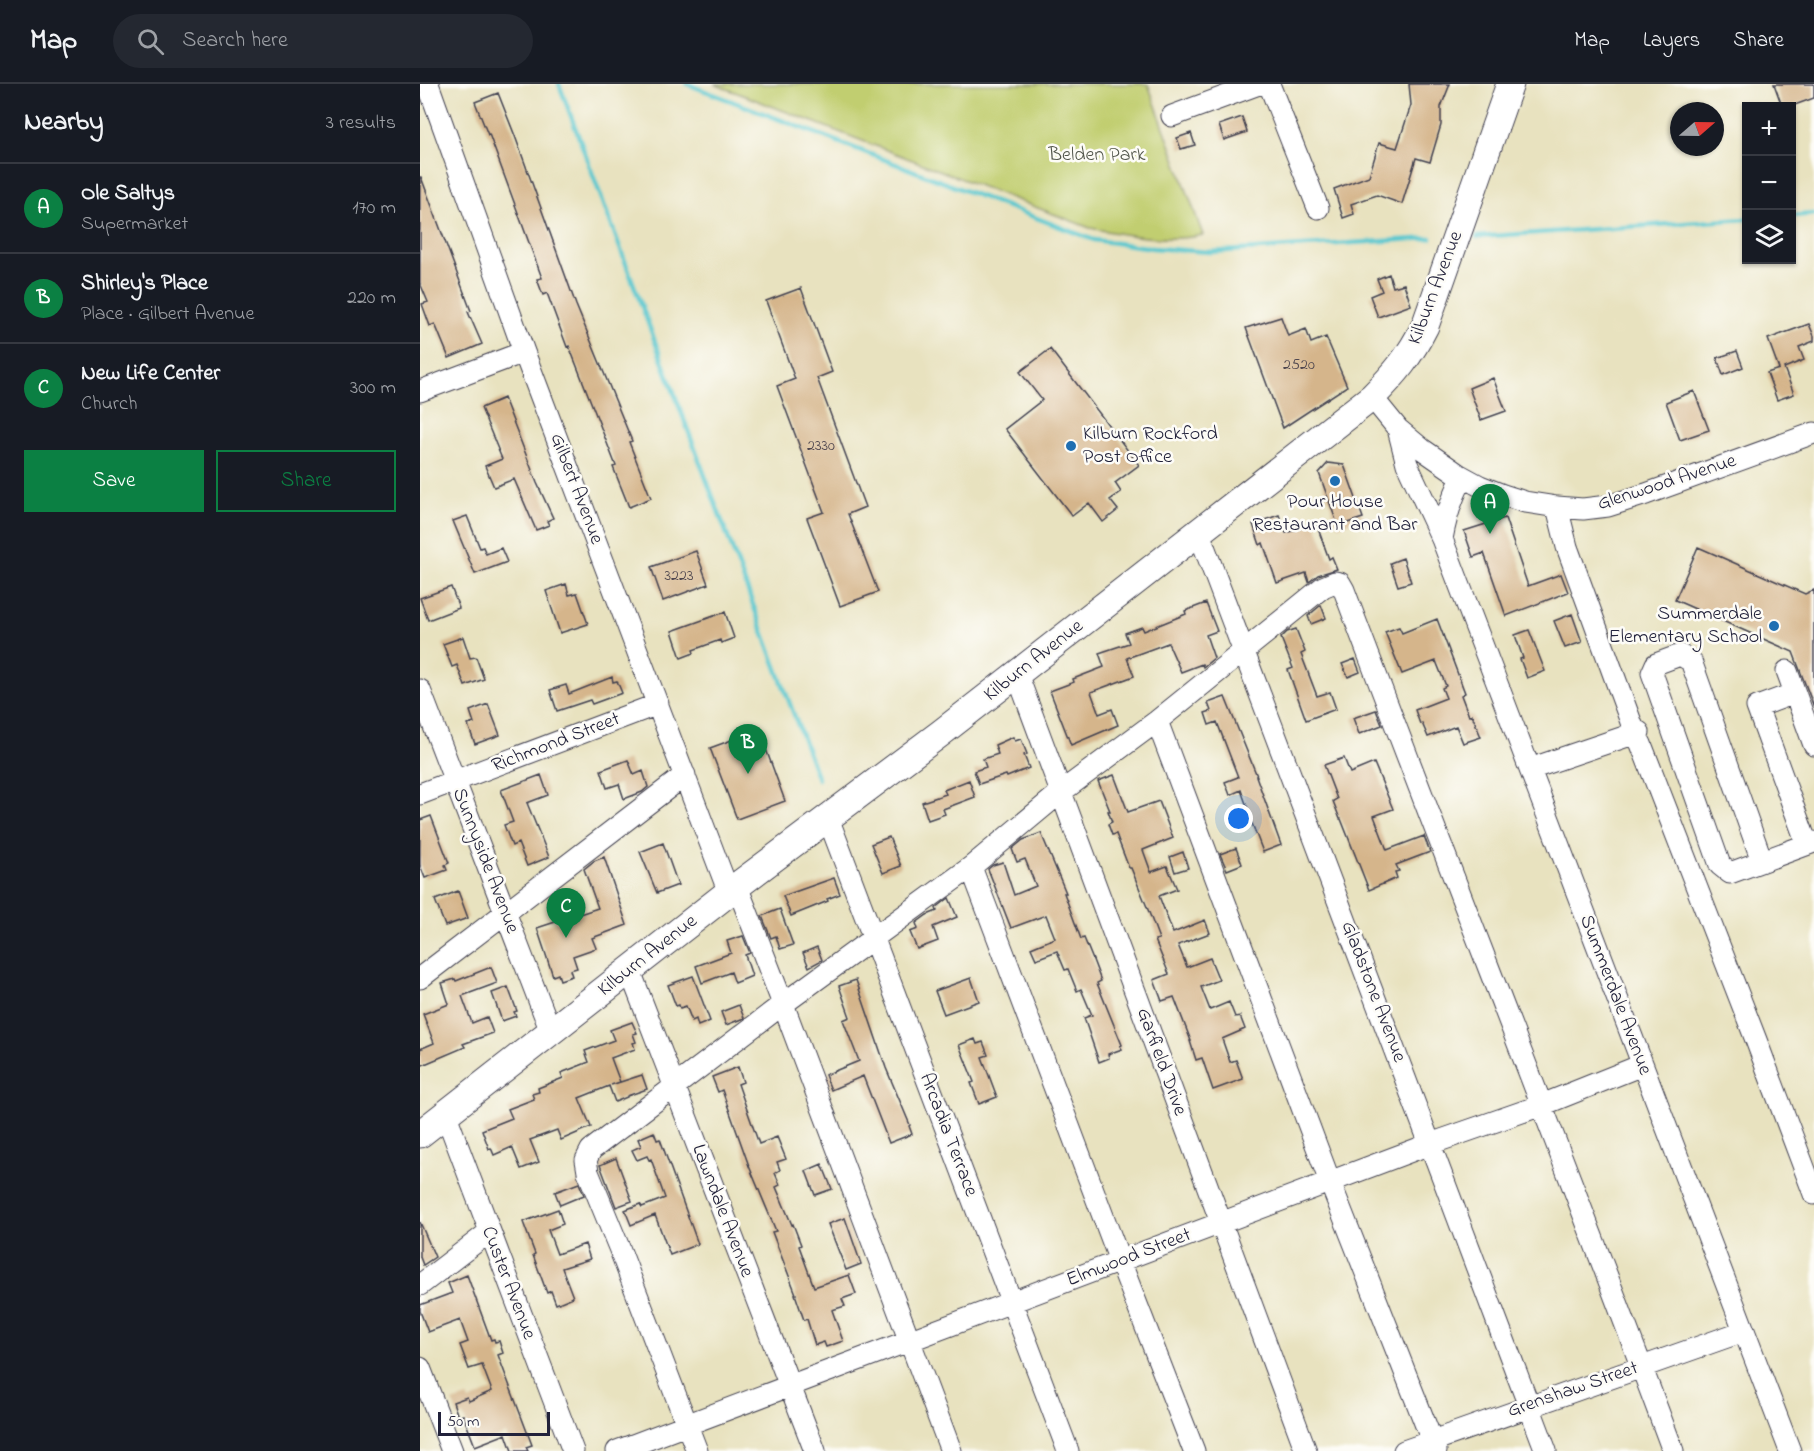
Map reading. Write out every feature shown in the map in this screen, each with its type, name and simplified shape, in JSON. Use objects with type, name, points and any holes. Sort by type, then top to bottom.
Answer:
[{"type":"main road","name":"Kilburn Avenue","points":[[420,1134],[733,890],[941,734],[1372,397],[1395,374],[1413,350],[1425,326],[1510,84]]},
{"type":"street","name":"Gilbert Avenue","points":[[428,84],[524,352],[685,775],[783,1004],[951,1451]]},
{"type":"street","points":[[1172,116],[1259,84]]},
{"type":"street","points":[[1269,84],[1318,208]]},
{"type":"street","points":[[420,391],[524,352]]},
{"type":"street","name":"Glenwood Avenue","points":[[1372,397],[1398,429],[1422,450],[1463,477],[1503,495],[1525,502],[1557,507],[1583,509],[1608,506],[1814,432]]},
{"type":"street","name":"Summerdale Avenue","points":[[1398,429],[1407,464],[1442,539],[1790,1451]]},
{"type":"street","points":[[1442,539],[1447,513],[1463,477]]},
{"type":"street","points":[[1557,507],[1567,546],[1814,1194]]},
{"type":"street","name":"Gladstone Avenue","points":[[1199,533],[1546,1451]]},
{"type":"street","points":[[697,1451],[588,1173],[586,1160],[591,1150],[783,1004],[971,867],[1061,792],[1157,721],[1323,587],[1335,582],[1342,584],[1673,1451]]},
{"type":"street","points":[[1762,861],[1691,661],[1680,655],[1656,664],[1653,673],[1666,722],[1720,865],[1730,873],[1811,843],[1757,707],[1795,693]]},
{"type":"street","points":[[1786,671],[1814,745]]},
{"type":"street","name":"Garfield Drive","points":[[1017,674],[1306,1451]]},
{"type":"street","name":"Sunnyside Avenue","points":[[420,690],[551,1032]]},
{"type":"street","name":"Richmond Street","points":[[420,794],[658,704]]},
{"type":"street","points":[[1157,721],[1330,1182],[1435,1446]]},
{"type":"street","points":[[1637,732],[1645,738],[1661,732],[1666,722]]},
{"type":"street","points":[[1530,769],[1637,732]]},
{"type":"street","points":[[420,978],[685,775]]},
{"type":"street","name":"Arcadia Terrace","points":[[828,818],[1068,1451]]},
{"type":"street","points":[[971,867],[1194,1451]]},
{"type":"street","name":"Lawndale Avenue","points":[[630,970],[815,1451]]},
{"type":"street","name":"Elmwood Street","points":[[617,1451],[1221,1222],[1542,1105],[1642,1065]]},
{"type":"street","name":"Custer Avenue","points":[[446,1115],[573,1451]]},
{"type":"street","points":[[420,1285],[489,1232]]},
{"type":"street","name":"Grenshaw Street","points":[[1404,1451],[1435,1446],[1529,1406],[1744,1331]]},
{"type":"street","points":[[420,1368],[452,1451]]},
{"type":"green space","name":"Belden Park","points":[[714,84],[1148,84],[1203,235],[1161,238],[1090,228]]},
{"type":"building","points":[[1409,84],[1450,84],[1441,107],[1441,125],[1430,162],[1416,158],[1402,204],[1377,195],[1351,204],[1354,214],[1343,218],[1334,189],[1369,176],[1379,143],[1397,148],[1411,105]]},
{"type":"building","points":[[1774,84],[1814,84],[1814,98],[1796,105],[1796,102],[1781,102]]},
{"type":"building","points":[[498,93],[576,305],[632,441],[629,442],[651,498],[629,507],[613,467],[616,466],[569,346],[567,347],[547,293],[543,295],[537,279],[542,278],[475,102]]},
{"type":"building","points":[[1242,117],[1247,132],[1224,140],[1219,125]]},
{"type":"building","points":[[1191,133],[1195,145],[1181,149],[1177,138]]},
{"type":"building","points":[[420,177],[471,311],[468,312],[482,344],[449,358],[435,324],[430,326],[422,304],[428,302],[420,283]]},
{"type":"building","points":[[1389,274],[1393,287],[1404,284],[1411,305],[1378,317],[1370,296],[1382,291],[1377,279]]},
{"type":"building","points":[[801,288],[832,372],[817,378],[865,507],[848,514],[878,592],[840,606],[807,518],[824,512],[777,386],[795,379],[766,301]]},
{"type":"building","points":[[1281,317],[1288,336],[1306,329],[1311,343],[1326,337],[1347,386],[1283,428],[1246,328]]},
{"type":"building","points":[[1809,324],[1814,341],[1799,347],[1804,360],[1784,368],[1794,394],[1777,400],[1767,373],[1779,369],[1768,339]]},
{"type":"building","name":"Kilburn Rockford Post Office","points":[[1050,349],[1139,465],[1115,483],[1121,492],[1110,500],[1118,510],[1103,522],[1089,503],[1072,516],[1005,429],[1042,400],[1020,372]]},
{"type":"building","points":[[1737,351],[1743,367],[1723,375],[1717,358]]},
{"type":"building","points":[[1493,378],[1506,411],[1481,420],[1469,388]]},
{"type":"building","points":[[1694,391],[1709,430],[1680,440],[1666,402]]},
{"type":"building","points":[[504,398],[553,518],[547,521],[549,525],[536,530],[514,479],[494,487],[485,466],[502,459],[481,408]]},
{"type":"building","points":[[1328,463],[1344,465],[1363,518],[1338,526],[1319,473]]},
{"type":"building","points":[[1279,515],[1286,533],[1316,523],[1329,559],[1332,557],[1337,569],[1318,575],[1309,582],[1306,573],[1277,583],[1263,543],[1260,545],[1253,524]]},
{"type":"building","points":[[467,516],[480,548],[483,547],[486,554],[501,548],[507,562],[475,574],[453,521]]},
{"type":"building","points":[[1505,518],[1528,586],[1561,574],[1568,592],[1506,616],[1484,553],[1473,557],[1464,531]]},
{"type":"building","name":"Summerdale Elementary School","points":[[1698,547],[1805,594],[1814,590],[1814,707],[1793,652],[1675,600]]},
{"type":"building","points":[[696,551],[708,584],[663,601],[651,567]]},
{"type":"building","points":[[1403,558],[1411,582],[1398,586],[1390,563]]},
{"type":"building","points":[[566,584],[569,595],[577,593],[588,624],[560,633],[546,591]]},
{"type":"building","points":[[451,587],[459,608],[428,620],[420,598]]},
{"type":"building","points":[[1206,603],[1217,631],[1206,635],[1214,658],[1203,667],[1202,664],[1181,672],[1168,643],[1127,658],[1134,676],[1091,692],[1099,714],[1112,709],[1118,725],[1071,745],[1050,691],[1104,667],[1099,653],[1129,643],[1125,633],[1142,627],[1144,631]]},
{"type":"building","points":[[1321,605],[1326,618],[1311,624],[1308,616]]},
{"type":"building","points":[[725,612],[734,638],[721,643],[720,640],[693,650],[694,653],[681,658],[672,631]]},
{"type":"building","points":[[1572,614],[1582,642],[1565,648],[1554,621]]},
{"type":"building","points":[[1437,619],[1465,693],[1461,695],[1469,716],[1472,715],[1481,737],[1463,743],[1456,726],[1428,737],[1415,710],[1446,698],[1442,688],[1446,686],[1436,661],[1402,674],[1385,632],[1399,627],[1402,633]]},
{"type":"building","points":[[1296,629],[1305,652],[1301,654],[1317,696],[1330,692],[1336,709],[1306,720],[1288,670],[1293,668],[1281,638],[1287,632]]},
{"type":"building","points":[[1529,630],[1545,671],[1527,678],[1515,635]]},
{"type":"building","points":[[463,637],[470,658],[476,657],[484,679],[465,686],[457,665],[452,667],[443,644]]},
{"type":"building","points":[[1355,659],[1360,672],[1348,677],[1342,664]]},
{"type":"building","points":[[612,677],[613,682],[617,681],[622,693],[592,704],[590,700],[557,711],[550,690],[566,685],[569,694]]},
{"type":"building","points":[[1225,697],[1257,776],[1281,845],[1263,852],[1241,790],[1230,795],[1225,782],[1238,777],[1217,722],[1209,725],[1205,713],[1211,711],[1208,703]]},
{"type":"building","points":[[488,704],[500,735],[475,744],[468,725],[474,723],[470,711]]},
{"type":"building","points":[[1376,710],[1382,725],[1359,734],[1353,718]]},
{"type":"building","points":[[759,730],[785,801],[737,819],[710,748]]},
{"type":"building","points":[[1013,737],[1015,741],[1021,739],[1029,768],[1007,777],[1006,775],[979,784],[974,771],[986,767],[983,759],[998,754],[995,745]]},
{"type":"building","points":[[1344,758],[1350,773],[1374,763],[1393,809],[1374,816],[1387,850],[1424,836],[1430,852],[1396,865],[1399,871],[1395,872],[1397,878],[1369,890],[1333,801],[1337,799],[1324,765]]},
{"type":"building","points":[[628,760],[634,775],[643,771],[648,787],[624,799],[619,784],[607,788],[601,770]]},
{"type":"building","points":[[541,775],[548,795],[527,803],[549,857],[527,866],[518,843],[512,846],[504,825],[513,822],[501,790]]},
{"type":"building","points":[[1114,775],[1128,812],[1159,801],[1173,838],[1143,850],[1151,872],[1167,866],[1177,889],[1159,896],[1173,933],[1205,920],[1210,933],[1178,945],[1187,967],[1210,958],[1219,980],[1201,987],[1210,1010],[1229,1002],[1235,1017],[1240,1016],[1245,1029],[1222,1039],[1230,1062],[1236,1060],[1243,1079],[1213,1090],[1202,1058],[1196,1060],[1174,997],[1162,1001],[1154,980],[1169,974],[1155,940],[1159,939],[1116,834],[1112,835],[1108,824],[1112,822],[1108,811],[1110,811],[1098,781]]},
{"type":"building","points":[[969,780],[975,797],[943,809],[945,814],[928,820],[922,802],[946,794],[944,790]]},
{"type":"building","points":[[431,816],[449,863],[445,865],[447,870],[425,878],[420,865],[420,820]]},
{"type":"building","points":[[1041,833],[1066,893],[1064,893],[1081,939],[1084,938],[1093,960],[1101,981],[1097,983],[1122,1045],[1120,1046],[1122,1049],[1108,1054],[1109,1058],[1099,1062],[1084,1018],[1092,1015],[1081,989],[1077,991],[1057,951],[1036,959],[1031,948],[1055,938],[1046,915],[1011,928],[988,869],[1003,862],[1014,895],[1036,886],[1025,859],[1017,862],[1012,849],[1023,840]]},
{"type":"building","points":[[889,837],[901,866],[883,873],[871,844]]},
{"type":"building","points":[[663,843],[678,885],[657,893],[640,852]]},
{"type":"building","points":[[1236,848],[1242,864],[1227,870],[1220,854]]},
{"type":"building","points":[[1183,852],[1188,868],[1175,872],[1170,857]]},
{"type":"building","points":[[604,857],[627,925],[592,938],[596,948],[573,956],[577,968],[570,970],[572,976],[560,980],[558,974],[553,976],[537,928],[598,908],[584,869]]},
{"type":"building","points":[[834,878],[840,894],[791,916],[783,896]]},
{"type":"building","points":[[458,891],[468,918],[445,926],[435,900]]},
{"type":"building","points":[[949,898],[957,917],[933,927],[938,941],[917,949],[910,932],[918,929],[916,923],[937,911],[936,908]]},
{"type":"building","points":[[780,909],[793,945],[780,949],[776,936],[771,938],[762,916]]},
{"type":"building","points":[[743,936],[750,953],[745,955],[752,976],[735,983],[731,972],[702,983],[696,966],[731,953],[727,941]]},
{"type":"building","points":[[817,947],[822,960],[809,967],[803,953]]},
{"type":"building","points":[[491,967],[497,983],[462,996],[472,1023],[487,1017],[493,1033],[463,1044],[465,1047],[420,1066],[420,1049],[434,1043],[423,1014],[449,1004],[442,983],[455,979],[456,981]]},
{"type":"building","points":[[693,976],[710,1021],[698,1026],[696,1019],[692,1021],[686,1006],[680,1008],[679,1005],[676,1006],[668,985]]},
{"type":"building","points":[[971,978],[979,1001],[944,1014],[935,991]]},
{"type":"building","points":[[856,980],[886,1068],[912,1134],[889,1143],[863,1076],[831,1090],[825,1075],[859,1061],[843,1020],[850,1017],[839,986]]},
{"type":"building","points":[[508,987],[517,1011],[514,1012],[516,1016],[502,1021],[492,993]]},
{"type":"building","points":[[739,1005],[744,1018],[726,1025],[721,1012]]},
{"type":"building","points":[[632,1022],[637,1033],[633,1034],[636,1042],[633,1043],[635,1049],[611,1058],[620,1082],[611,1085],[642,1075],[647,1089],[615,1102],[609,1086],[579,1098],[591,1127],[561,1140],[557,1130],[530,1140],[539,1162],[521,1169],[512,1147],[494,1155],[491,1148],[489,1149],[482,1130],[512,1118],[508,1109],[534,1099],[532,1094],[539,1092],[538,1088],[563,1078],[561,1073],[589,1062],[585,1051],[614,1040],[610,1030]]},
{"type":"building","points":[[975,1039],[977,1044],[983,1042],[988,1055],[982,1057],[997,1097],[979,1104],[971,1083],[974,1082],[959,1045]]},
{"type":"building","points":[[738,1067],[743,1082],[738,1084],[759,1144],[777,1137],[786,1159],[777,1162],[780,1170],[775,1173],[780,1185],[776,1187],[801,1245],[799,1246],[814,1287],[849,1275],[856,1294],[842,1299],[845,1306],[832,1310],[843,1341],[826,1347],[824,1342],[815,1345],[807,1319],[804,1320],[772,1232],[776,1231],[749,1166],[722,1090],[718,1092],[712,1077]]},
{"type":"building","points":[[654,1132],[657,1140],[660,1139],[698,1244],[670,1255],[655,1215],[631,1225],[625,1210],[640,1204],[642,1207],[665,1198],[651,1159],[649,1160],[647,1156],[637,1160],[632,1150],[641,1146],[638,1139]]},
{"type":"building","points":[[616,1158],[632,1201],[616,1207],[600,1165]]},
{"type":"building","points":[[822,1164],[832,1189],[815,1195],[806,1171]]},
{"type":"building","points":[[579,1183],[584,1195],[560,1205],[555,1192]]},
{"type":"building","points":[[558,1209],[563,1224],[548,1230],[557,1254],[585,1244],[590,1259],[562,1268],[573,1297],[556,1304],[551,1291],[547,1293],[523,1222]]},
{"type":"building","points":[[845,1218],[861,1264],[846,1270],[828,1224]]},
{"type":"building","points":[[420,1222],[435,1257],[423,1265],[420,1257]]},
{"type":"building","points":[[467,1275],[491,1340],[499,1341],[503,1353],[498,1355],[532,1445],[526,1447],[528,1451],[512,1451],[506,1434],[475,1446],[463,1415],[458,1417],[453,1402],[467,1397],[469,1401],[492,1391],[482,1365],[469,1369],[460,1345],[468,1342],[460,1320],[428,1332],[420,1311],[420,1305],[452,1293],[448,1283]]},
{"type":"waterway","points":[[559,84],[818,779]]},
{"type":"waterway","points":[[687,84],[1094,240],[1153,248],[1210,252],[1431,238]]},
{"type":"waterway","points":[[1796,216],[1814,214]]},
{"type":"waterway","points":[[1477,237],[1742,219]]},
{"type":"place","name":"Kilburn Rockford Post Office","points":[[1071,446]]},
{"type":"place","name":"Pour House Restaurant and Bar","points":[[1335,481]]},
{"type":"place","name":"Ole Saltys","points":[[1490,534]]},
{"type":"place","name":"Summerdale Elementary School","points":[[1774,626]]},
{"type":"place","name":"Shirley's Place","points":[[748,774]]},
{"type":"place","name":"New Life Center","points":[[566,938]]}]
